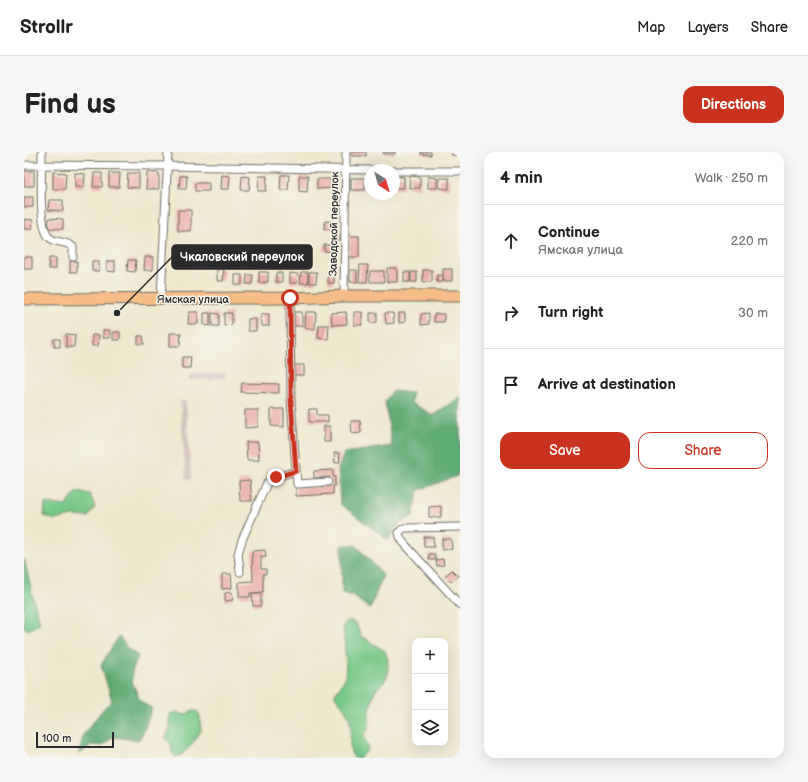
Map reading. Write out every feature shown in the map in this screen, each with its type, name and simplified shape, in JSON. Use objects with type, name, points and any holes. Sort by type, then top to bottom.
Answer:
[{"type":"highway","name":"Ямская улица","points":[[24,299],[460,296]]},
{"type":"street","points":[[42,152],[41,200],[43,221],[46,232],[48,236],[55,241],[68,243],[72,247],[73,257]]},
{"type":"street","points":[[161,299],[168,152]]},
{"type":"street","name":"Заводской переулок","points":[[344,296],[346,152]]},
{"type":"street","points":[[24,165],[364,170]]},
{"type":"street","points":[[400,170],[460,171]]},
{"type":"street","points":[[290,298],[291,400],[297,484],[328,482]]},
{"type":"street","points":[[240,572],[238,554],[242,540],[267,483],[276,477],[296,469]]},
{"type":"street","points":[[460,527],[404,528],[399,532],[400,538],[403,542],[460,605]]},
{"type":"shaded area","points":[[225,373],[225,378],[214,379],[214,381],[208,381],[208,379],[190,380],[190,374]]},
{"type":"shaded area","points":[[180,401],[186,401],[191,479],[186,480]]},
{"type":"green space","points":[[393,391],[413,393],[411,403],[433,415],[460,397],[460,468],[457,476],[419,490],[413,516],[400,523],[388,540],[340,504],[338,469],[344,453],[392,446],[385,401]]},
{"type":"green space","points":[[77,492],[90,494],[95,507],[88,517],[73,516],[55,520],[44,516],[45,503],[66,506]]},
{"type":"green space","points":[[342,545],[356,545],[383,575],[370,609],[353,596],[342,593]]},
{"type":"green space","points":[[24,557],[40,623],[28,630],[24,627]]},
{"type":"green space","points":[[351,621],[356,624],[361,636],[385,651],[388,659],[388,674],[384,682],[374,693],[369,714],[369,728],[364,736],[368,746],[367,751],[360,758],[354,758],[352,754],[350,749],[351,725],[349,716],[335,696],[335,693],[345,679],[346,661],[343,626],[346,622]]},
{"type":"green space","points":[[119,636],[128,649],[138,656],[132,671],[132,681],[140,701],[152,708],[139,740],[113,737],[102,746],[91,745],[79,755],[83,735],[103,709],[112,701],[101,665]]},
{"type":"green space","points":[[192,711],[197,711],[200,716],[201,730],[186,751],[175,757],[172,753],[171,744],[165,738],[170,729],[170,714],[176,712],[184,715]]},
{"type":"building","points":[[352,152],[366,152],[366,156],[352,156]]},
{"type":"building","points":[[383,152],[395,152],[395,154],[384,154]]},
{"type":"building","points":[[421,152],[431,152],[431,155],[421,154]]},
{"type":"building","points":[[452,152],[460,152],[460,155],[451,155]]},
{"type":"building","points":[[24,171],[34,171],[34,186],[24,186]]},
{"type":"building","points":[[53,172],[66,173],[65,189],[53,189]]},
{"type":"building","points":[[147,172],[159,173],[159,189],[146,189]]},
{"type":"building","points":[[75,173],[85,174],[84,187],[75,187]]},
{"type":"building","points":[[94,173],[102,173],[102,187],[93,187]]},
{"type":"building","points":[[109,173],[120,173],[119,187],[109,187]]},
{"type":"building","points":[[128,173],[139,173],[139,188],[127,187]]},
{"type":"building","points":[[222,175],[230,176],[229,189],[221,189]]},
{"type":"building","points":[[281,175],[289,175],[288,190],[280,190]]},
{"type":"building","points":[[180,176],[187,176],[186,189],[179,189]]},
{"type":"building","points":[[242,176],[250,177],[249,190],[241,190]]},
{"type":"building","points":[[259,176],[267,176],[266,191],[258,191]]},
{"type":"building","points":[[299,176],[308,176],[307,192],[299,191]]},
{"type":"building","points":[[410,176],[420,177],[420,188],[409,188]]},
{"type":"building","points":[[400,177],[404,177],[404,188],[400,188]]},
{"type":"building","points":[[428,177],[437,178],[437,188],[428,188]]},
{"type":"building","points":[[351,178],[364,178],[364,190],[351,190]]},
{"type":"building","points":[[439,178],[449,178],[449,189],[439,188]]},
{"type":"building","points":[[317,179],[332,179],[332,188],[317,189]]},
{"type":"building","points":[[195,183],[209,183],[209,191],[195,191]]},
{"type":"building","points":[[24,197],[33,197],[33,207],[24,207]]},
{"type":"building","points":[[49,200],[63,200],[63,211],[48,210]]},
{"type":"building","points":[[178,210],[191,210],[191,231],[178,231]]},
{"type":"building","points":[[49,218],[63,219],[63,229],[48,228]]},
{"type":"building","points":[[24,219],[33,220],[32,229],[24,229]]},
{"type":"building","points":[[325,221],[335,222],[334,229],[324,229]]},
{"type":"building","points":[[334,235],[341,235],[340,240],[334,240]]},
{"type":"building","points":[[349,236],[359,236],[359,257],[349,257]]},
{"type":"building","points":[[324,245],[335,245],[335,252],[324,251]]},
{"type":"building","points":[[24,257],[32,257],[32,269],[24,269]]},
{"type":"building","points":[[145,257],[153,257],[153,270],[144,270]]},
{"type":"building","points":[[49,258],[56,258],[56,269],[49,269]]},
{"type":"building","points":[[128,260],[136,260],[135,272],[127,271]]},
{"type":"building","points":[[70,261],[77,261],[77,272],[70,272]]},
{"type":"building","points":[[92,261],[99,261],[99,271],[92,271]]},
{"type":"building","points":[[107,261],[115,261],[115,272],[107,271]]},
{"type":"building","points":[[360,265],[368,265],[367,282],[359,282]]},
{"type":"building","points":[[387,268],[397,268],[397,282],[387,282]]},
{"type":"building","points":[[217,269],[224,269],[223,281],[217,281]]},
{"type":"building","points":[[443,269],[452,269],[452,281],[443,281]]},
{"type":"building","points":[[350,270],[357,270],[357,282],[350,282]]},
{"type":"building","points":[[423,270],[432,270],[432,282],[423,282]]},
{"type":"building","points":[[370,271],[384,271],[384,282],[370,282]]},
{"type":"building","points":[[259,272],[268,272],[268,282],[259,283]]},
{"type":"building","points":[[301,272],[308,272],[308,283],[300,283]]},
{"type":"building","points":[[309,272],[317,272],[316,283],[309,283]]},
{"type":"building","points":[[404,272],[410,272],[410,282],[404,282]]},
{"type":"building","points":[[411,272],[417,272],[417,282],[411,282]]},
{"type":"building","points":[[276,273],[282,273],[282,282],[276,282]]},
{"type":"building","points":[[290,273],[298,274],[297,283],[290,283]]},
{"type":"building","points":[[328,274],[334,274],[334,283],[328,283]]},
{"type":"building","points":[[235,275],[242,275],[242,285],[235,285]]},
{"type":"building","points":[[247,275],[253,275],[252,284],[246,284]]},
{"type":"building","points":[[437,275],[442,275],[442,282],[437,282]]},
{"type":"building","points":[[189,312],[198,312],[198,324],[188,324]]},
{"type":"building","points":[[292,312],[302,312],[302,326],[292,326]]},
{"type":"building","points":[[306,312],[316,312],[315,329],[305,328]]},
{"type":"building","points":[[346,312],[347,324],[332,325],[331,313]]},
{"type":"building","points":[[354,312],[362,312],[362,325],[354,325]]},
{"type":"building","points":[[204,313],[210,313],[210,326],[204,325]]},
{"type":"building","points":[[212,313],[219,314],[219,326],[212,326]]},
{"type":"building","points":[[224,313],[232,313],[232,325],[224,326]]},
{"type":"building","points":[[370,313],[377,313],[377,322],[370,323]]},
{"type":"building","points":[[385,313],[393,313],[394,323],[386,324]]},
{"type":"building","points":[[399,313],[405,313],[405,322],[399,323]]},
{"type":"building","points":[[429,313],[429,324],[421,325],[421,314]]},
{"type":"building","points":[[261,314],[269,314],[269,326],[262,326]]},
{"type":"building","points":[[434,314],[444,314],[444,322],[434,322]]},
{"type":"building","points":[[248,319],[256,319],[256,331],[248,331]]},
{"type":"building","points":[[319,325],[329,325],[328,339],[318,338]]},
{"type":"building","points":[[103,330],[110,330],[110,338],[103,338]]},
{"type":"building","points":[[113,332],[120,332],[120,340],[113,340]]},
{"type":"building","points":[[170,333],[181,333],[180,346],[170,346]]},
{"type":"building","points":[[66,334],[75,335],[74,347],[66,347]]},
{"type":"building","points":[[92,335],[99,335],[98,346],[92,346]]},
{"type":"building","points":[[138,336],[143,336],[144,344],[138,344]]},
{"type":"building","points":[[54,339],[60,339],[60,347],[54,347]]},
{"type":"building","points":[[182,357],[191,357],[190,368],[182,368]]},
{"type":"building","points":[[293,365],[304,365],[304,375],[293,375]]},
{"type":"building","points":[[242,383],[279,384],[279,393],[241,392]]},
{"type":"building","points":[[271,409],[284,409],[284,427],[271,426]]},
{"type":"building","points":[[309,409],[317,409],[317,415],[328,415],[328,422],[309,422]]},
{"type":"building","points":[[245,410],[258,410],[258,427],[245,428]]},
{"type":"building","points":[[351,421],[360,421],[361,433],[352,434]]},
{"type":"building","points":[[324,426],[330,426],[330,442],[324,442]]},
{"type":"building","points":[[246,442],[258,442],[259,460],[247,460]]},
{"type":"building","points":[[334,453],[339,453],[340,462],[335,463]]},
{"type":"building","points":[[333,470],[335,486],[333,486],[333,494],[296,496],[296,487],[330,486],[330,477],[314,478],[314,471]]},
{"type":"building","points":[[250,480],[252,501],[240,501],[239,481]]},
{"type":"building","points":[[441,506],[441,517],[429,517],[429,507]]},
{"type":"building","points":[[424,537],[433,537],[434,547],[424,547]]},
{"type":"building","points":[[442,539],[451,539],[452,549],[442,550]]},
{"type":"building","points":[[265,550],[266,557],[261,557],[261,569],[266,569],[266,574],[263,574],[263,592],[250,593],[250,597],[239,597],[239,582],[253,581],[252,551]]},
{"type":"building","points":[[429,554],[435,554],[435,560],[429,560]]},
{"type":"building","points":[[443,559],[444,565],[437,566],[436,560]]},
{"type":"building","points":[[452,570],[458,576],[451,582],[445,576]]},
{"type":"building","points":[[222,574],[231,574],[232,588],[222,589]]},
{"type":"building","points":[[232,592],[233,600],[225,601],[225,593]]},
{"type":"building","points":[[252,594],[261,594],[261,606],[253,606]]},
{"type":"place","name":"Чкаловский переулок","points":[[117,313]]},
{"type":"route","points":[[276,477],[296,471],[291,400],[290,298]]}]
